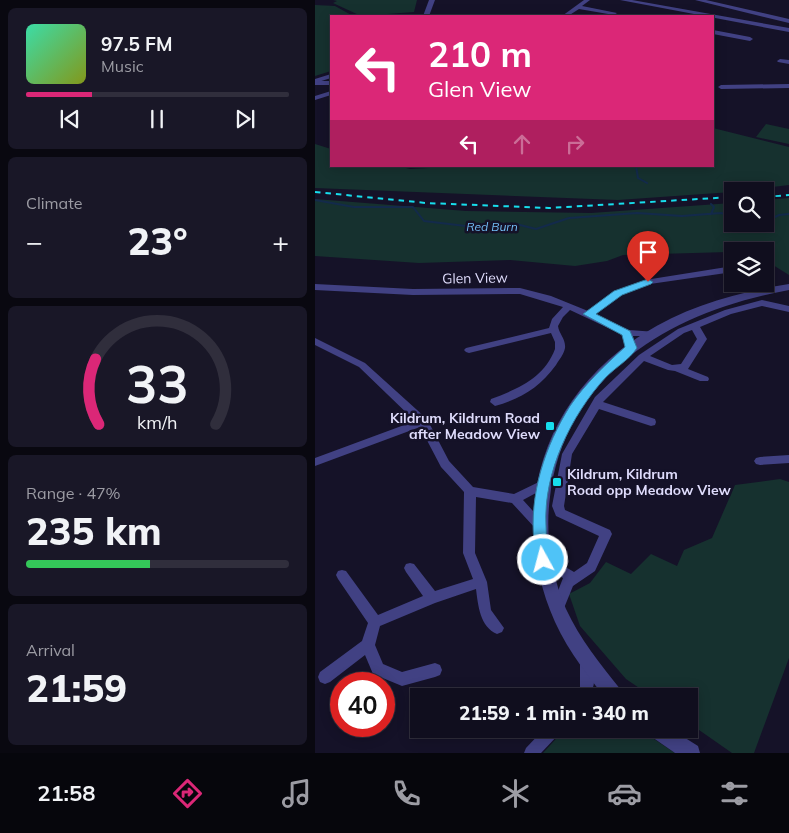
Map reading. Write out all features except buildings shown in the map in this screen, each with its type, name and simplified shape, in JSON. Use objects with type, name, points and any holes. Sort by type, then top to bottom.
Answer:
[{"type":"street","points":[[567,15],[587,0]]},
{"type":"street","points":[[623,0],[706,15]]},
{"type":"street","points":[[698,0],[789,21]]},
{"type":"street","points":[[425,15],[426,1]]},
{"type":"street","points":[[579,7],[614,13]]},
{"type":"street","points":[[714,17],[789,30]]},
{"type":"street","points":[[714,31],[720,23]]},
{"type":"street","points":[[714,32],[750,39]]},
{"type":"street","points":[[780,61],[789,62]]},
{"type":"street","points":[[735,87],[743,77]]},
{"type":"street","points":[[763,86],[771,78]]},
{"type":"street","points":[[315,82],[330,80]]},
{"type":"street","points":[[721,87],[789,86]]},
{"type":"street","points":[[315,98],[330,93]]},
{"type":"street","points":[[589,314],[618,293],[648,282],[724,270]]},
{"type":"street","name":"Glen View","points":[[315,286],[413,292],[520,291],[569,306],[627,333],[653,334]]},
{"type":"street","points":[[557,610],[572,577],[591,567],[606,534],[560,513],[558,506],[567,454],[597,404],[653,334],[675,322],[727,301],[786,288]]},
{"type":"street","points":[[608,688],[569,636],[547,584],[539,525],[543,484],[551,456],[575,408],[602,374],[636,353],[695,325],[728,312],[762,303],[789,309]]},
{"type":"street","points":[[495,402],[532,386],[560,352],[560,344],[553,330],[556,317],[569,306]]},
{"type":"street","points":[[679,369],[684,367],[702,339],[695,325]]},
{"type":"street","points":[[469,350],[553,330]]},
{"type":"street","points":[[627,333],[636,353],[704,379]]},
{"type":"street","points":[[315,341],[362,365],[423,422],[449,468],[470,491],[515,499],[539,525]]},
{"type":"street","points":[[597,404],[651,422]]},
{"type":"street","points":[[315,462],[423,422]]},
{"type":"street","points":[[759,460],[789,459]]},
{"type":"street","points":[[515,499],[543,484]]},
{"type":"street","points":[[470,491],[469,553],[481,582],[485,612],[497,628]]},
{"type":"street","points":[[543,560],[572,577]]},
{"type":"street","points":[[410,568],[433,598]]},
{"type":"street","points":[[342,575],[375,622]]},
{"type":"street","points":[[375,622],[433,598],[481,582]]},
{"type":"street","points":[[325,677],[368,645],[375,622]]},
{"type":"street","points":[[368,645],[378,669],[402,679],[435,670]]},
{"type":"street","points":[[587,662],[587,688]]},
{"type":"street","points":[[531,753],[545,738]]},
{"type":"street","points":[[668,738],[691,753]]},
{"type":"green space","points":[[333,0],[417,0],[414,12],[374,15],[359,15],[333,3],[337,1]]},
{"type":"green space","points":[[315,5],[335,6],[351,15],[330,15],[330,71],[315,76]]},
{"type":"green space","points":[[766,124],[789,129],[789,144],[756,137]]},
{"type":"green space","points":[[714,128],[789,147],[789,185],[774,187],[774,182],[724,182],[724,193],[618,200],[315,188],[315,144],[330,149],[330,167],[402,167],[410,169],[450,167],[714,167]]},
{"type":"green space","points":[[789,198],[789,275],[774,266],[774,242],[724,242],[724,252],[623,255],[607,261],[575,266],[510,260],[419,263],[315,256],[315,199],[466,211],[591,213],[724,204],[724,232],[774,232],[774,199]]},
{"type":"green space","points":[[780,479],[789,482],[789,658],[754,753],[732,753],[698,729],[698,688],[639,688],[626,679],[580,626],[569,594],[590,583],[606,562],[631,574],[651,554],[677,566],[684,550],[712,538],[735,485]]},
{"type":"green space","points":[[557,738],[652,738],[675,753],[543,753]]},
{"type":"waterway","points":[[636,167],[638,178],[647,183]]},
{"type":"waterway","name":"Red Burn","points":[[315,200],[354,207],[413,207],[424,221],[474,227],[516,224],[536,229],[569,218],[637,213],[682,216],[711,214]]},
{"type":"waterway","points":[[711,204],[714,207],[711,214]]},
{"type":"waterway","name":"Red Burn","points":[[711,214],[724,214]]},
{"type":"waterway","name":"Red Burn","points":[[774,218],[789,214]]},
{"type":"railway","points":[[315,192],[426,203],[549,208],[724,198]]},
{"type":"railway","points":[[774,196],[789,195]]},
{"type":"place","name":"Kildrum, Kildrum Road after Meadow View","points":[[550,426]]},
{"type":"place","name":"Kildrum, Kildrum Road opp Meadow View","points":[[557,482]]},
{"type":"route","points":[[543,560],[539,525],[540,504],[551,456],[575,408],[602,374],[631,348],[627,333],[589,314],[618,293],[648,282]]}]
